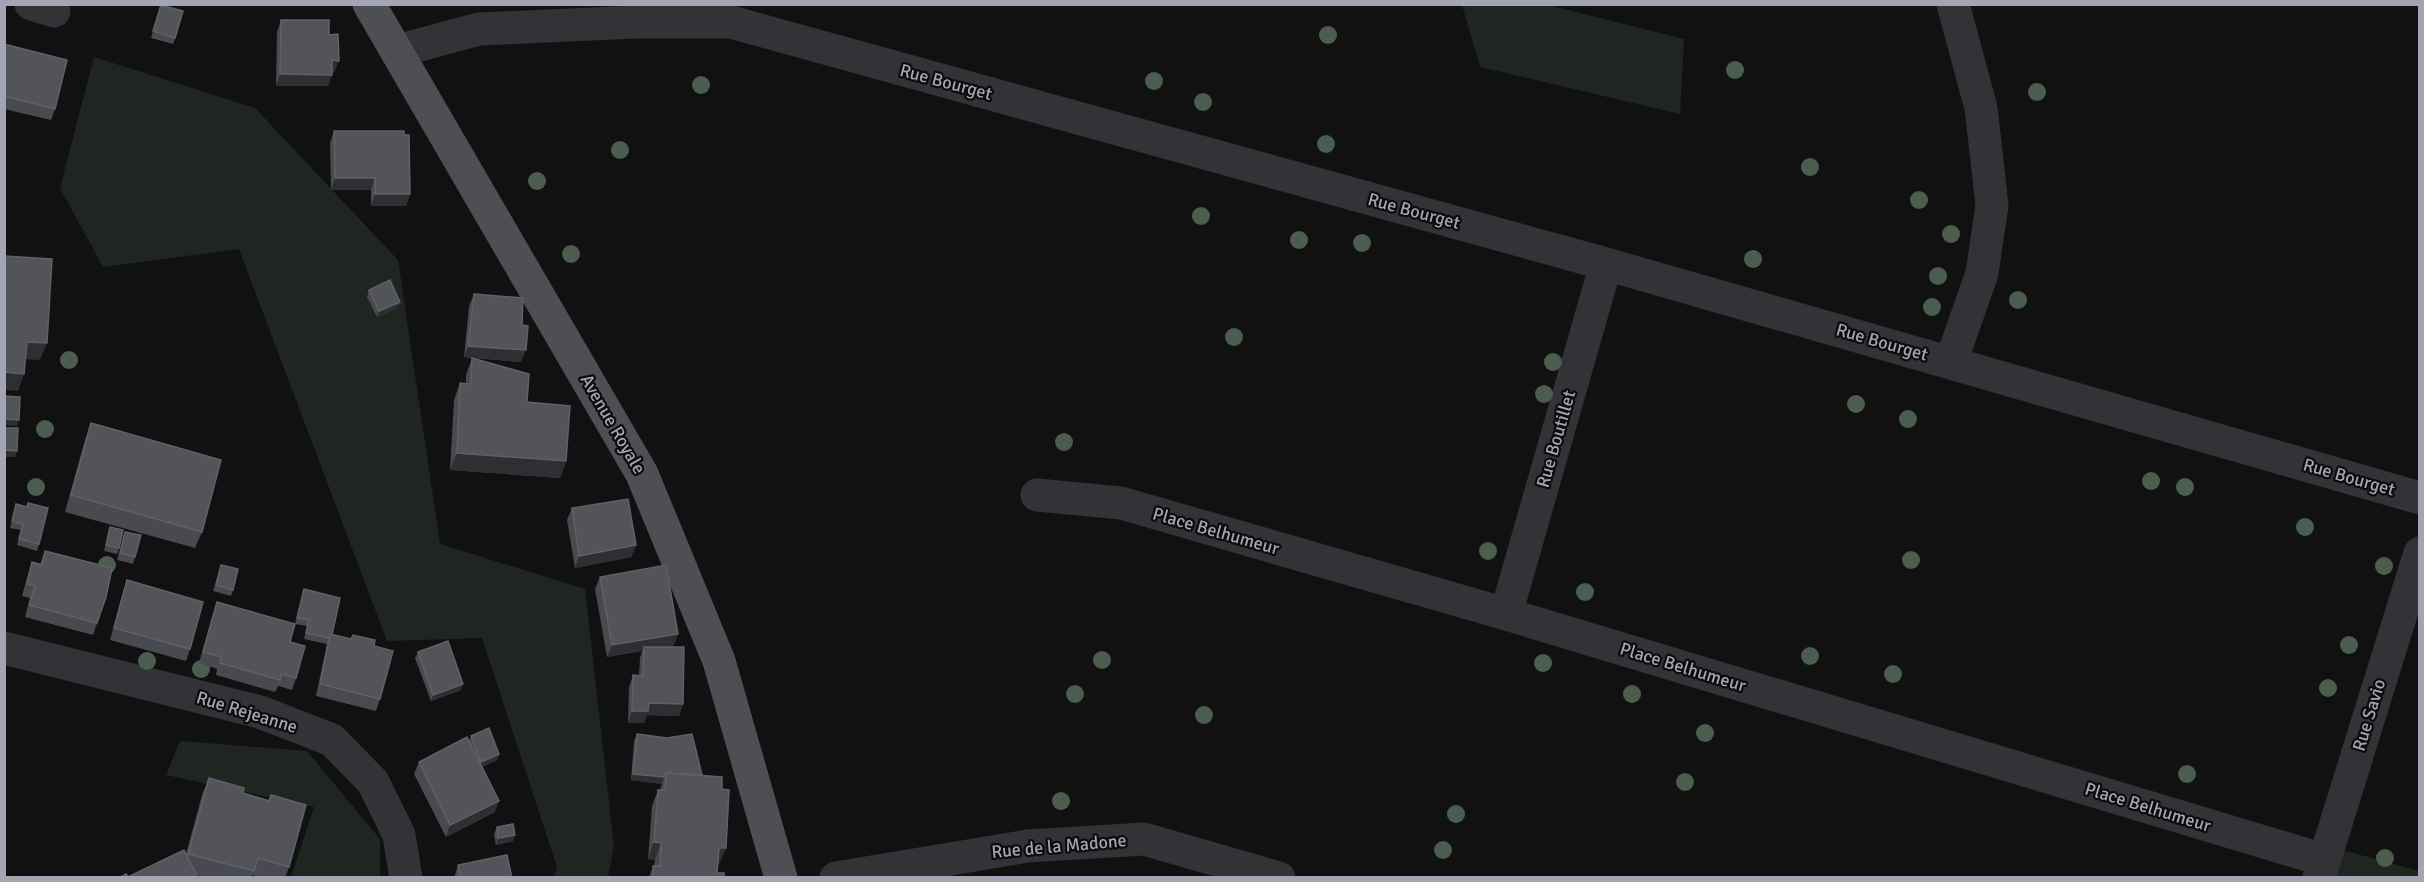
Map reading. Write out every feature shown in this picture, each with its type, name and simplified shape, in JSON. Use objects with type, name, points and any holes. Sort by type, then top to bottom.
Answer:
[{"type":"main road","name":"Avenue Royale","points":[[369,4],[642,474],[719,661],[781,878]]},
{"type":"street","points":[[1951,362],[1982,273],[1992,205],[1980,108],[1953,4]]},
{"type":"street","name":"Rue Bourget","points":[[397,51],[479,29],[637,13],[731,22],[1606,264],[2420,498]]},
{"type":"street","name":"Rue Boutillet","points":[[1506,614],[1606,264]]},
{"type":"street","name":"Place Belhumeur","points":[[1037,495],[1121,503],[1506,614],[2321,868]]},
{"type":"street","name":"Rue Savio","points":[[2321,868],[2420,553]]},
{"type":"street","name":"Rue Rejeanne","points":[[4,648],[260,712],[332,740],[373,782],[399,835],[406,878]]},
{"type":"street","name":"Rue de la Madone","points":[[836,878],[1028,846],[1144,839],[1279,878]]},
{"type":"shaded area","points":[[1462,5],[1548,5],[1684,39],[1680,114],[1480,67]]},
{"type":"shaded area","points":[[94,57],[255,108],[398,260],[440,544],[585,589],[614,846],[608,877],[554,877],[557,867],[482,638],[387,641],[239,249],[103,267],[60,188]]},
{"type":"shaded area","points":[[180,741],[307,751],[380,839],[380,877],[291,877],[314,807],[166,775]]},
{"type":"shaded area","points":[[2328,846],[2419,871],[2419,877],[2319,878]]},
{"type":"building","points":[[161,5],[183,11],[175,38],[153,31]]},
{"type":"building","points":[[281,20],[329,20],[329,35],[338,34],[339,61],[332,60],[332,75],[280,74]]},
{"type":"building","points":[[4,44],[67,60],[55,109],[4,96]]},
{"type":"building","points":[[334,131],[404,131],[404,135],[409,135],[410,194],[375,194],[375,178],[335,178]]},
{"type":"building","points":[[4,256],[52,259],[47,343],[27,342],[24,374],[4,372]]},
{"type":"building","points":[[390,280],[400,302],[379,311],[369,290]]},
{"type":"building","points":[[474,294],[523,298],[522,325],[528,326],[526,350],[468,346]]},
{"type":"building","points":[[472,358],[529,374],[527,402],[570,406],[566,461],[457,453],[460,383],[471,384]]},
{"type":"building","points":[[4,396],[20,397],[19,420],[4,419]]},
{"type":"building","points":[[91,423],[221,460],[202,532],[71,495]]},
{"type":"building","points":[[4,428],[18,428],[17,451],[4,450]]},
{"type":"building","points":[[628,499],[636,545],[579,556],[572,508]]},
{"type":"building","points":[[28,503],[48,508],[39,544],[19,539],[23,524],[12,521],[16,504],[27,507]]},
{"type":"building","points":[[110,527],[123,530],[119,548],[106,545]]},
{"type":"building","points":[[125,532],[141,535],[135,557],[120,553]]},
{"type":"building","points":[[45,551],[112,568],[106,597],[97,623],[29,605],[35,586],[27,584],[32,562],[42,565]]},
{"type":"building","points":[[221,565],[238,569],[233,590],[216,585]]},
{"type":"building","points":[[666,565],[678,634],[612,645],[600,577]]},
{"type":"building","points":[[127,580],[203,602],[190,649],[114,628]]},
{"type":"building","points":[[304,589],[340,598],[332,635],[330,634],[329,638],[306,633],[309,620],[297,618]]},
{"type":"building","points":[[217,602],[295,624],[290,642],[305,646],[296,678],[281,674],[280,680],[220,663],[221,657],[203,652]]},
{"type":"building","points":[[330,634],[351,639],[353,635],[375,640],[374,646],[393,651],[380,699],[320,684]]},
{"type":"building","points":[[448,641],[463,684],[433,695],[418,652]]},
{"type":"building","points":[[644,647],[684,647],[683,704],[649,703],[648,711],[632,711],[633,675],[643,676]]},
{"type":"building","points":[[489,728],[499,754],[481,762],[471,736]]},
{"type":"building","points":[[637,734],[667,738],[692,734],[702,775],[666,773],[664,777],[633,774]]},
{"type":"building","points":[[467,737],[499,801],[450,825],[419,762]]},
{"type":"building","points":[[666,773],[722,777],[722,789],[729,790],[726,848],[719,848],[717,873],[724,873],[724,878],[653,878],[653,866],[660,866],[661,843],[654,842],[658,790],[665,790]]},
{"type":"building","points":[[209,778],[244,788],[243,793],[269,801],[271,795],[306,805],[289,867],[258,858],[254,871],[188,854]]},
{"type":"building","points":[[513,824],[515,835],[498,838],[497,827]]},
{"type":"building","points":[[184,850],[198,878],[119,878],[126,874],[128,877]]},
{"type":"building","points":[[507,855],[512,878],[460,878],[458,865]]}]
